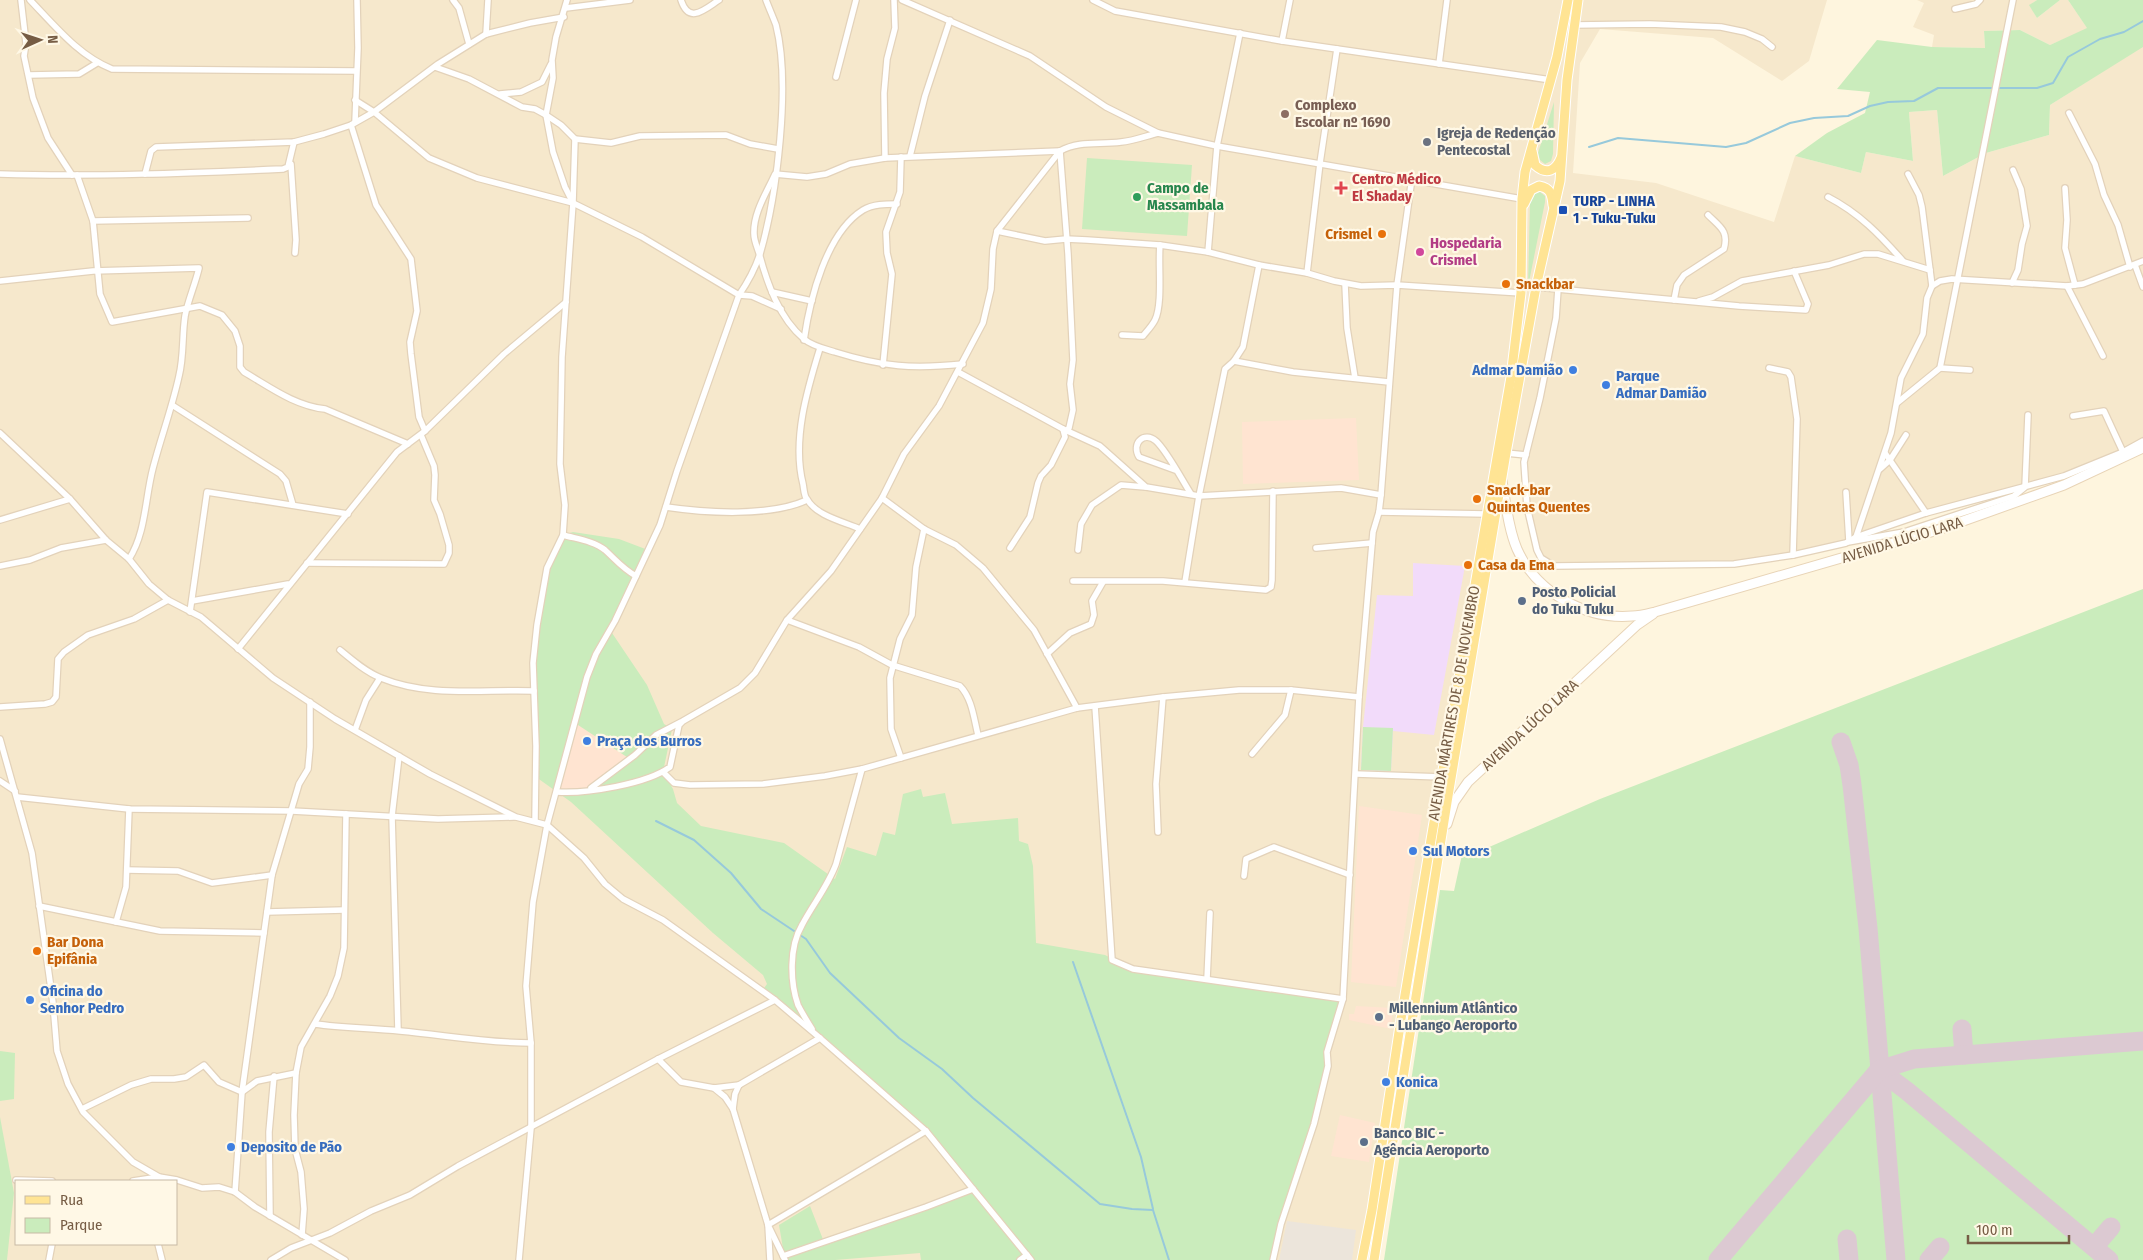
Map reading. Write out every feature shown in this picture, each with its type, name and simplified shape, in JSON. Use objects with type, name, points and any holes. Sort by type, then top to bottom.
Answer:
[{"type":"main road","name":"AVENIDA MÁRTIRES DE 8 DE NOVEMBRO","points":[[1362,1260],[1486,514],[1511,377],[1521,293],[1522,199],[1525,172],[1551,80],[1568,0]]},
{"type":"main road","name":"AVENIDA MÁRTIRES DE 8 DE NOVEMBRO","points":[[1374,1260],[1438,859],[1506,453],[1536,287],[1560,181],[1567,80],[1578,0]]},
{"type":"main road","points":[[1532,146],[1533,160],[1543,171],[1552,170],[1558,166],[1562,156]]},
{"type":"main road","points":[[1522,210],[1528,194],[1534,187],[1540,186],[1548,189],[1552,194],[1554,210]]},
{"type":"main road","name":"AVENIDA LÚCIO LARA","points":[[1502,480],[1516,547],[1525,565],[1537,580],[1562,600],[1588,610],[1616,616],[1632,616],[1655,612],[1938,530],[2064,485],[2143,448]]},
{"type":"main road","name":"AVENIDA LÚCIO LARA","points":[[1438,859],[1450,813],[1460,792],[1468,782],[1637,626],[1655,612]]},
{"type":"street","points":[[21,0],[26,44],[24,56],[31,91],[42,127],[74,175],[93,221],[100,294],[112,322],[200,306],[222,315],[235,331],[240,346],[240,367],[244,372],[292,400],[312,408],[326,409],[408,444]]},
{"type":"street","points":[[30,0],[74,45],[97,63],[112,69],[356,71]]},
{"type":"street","points":[[307,563],[444,564],[449,553],[449,545],[434,500],[436,475],[419,417],[410,342],[417,311],[411,259],[376,205],[353,123],[358,48],[357,0]]},
{"type":"street","points":[[453,0],[459,8],[469,44]]},
{"type":"street","points":[[486,34],[488,0]]},
{"type":"street","points":[[567,0],[564,17],[556,37],[546,115],[553,152],[561,170],[565,187],[573,203]]},
{"type":"street","points":[[566,8],[630,0]]},
{"type":"street","points":[[681,0],[685,8],[695,14],[700,13],[719,0]]},
{"type":"street","points":[[519,1260],[531,1128],[531,1043],[526,986],[533,902],[547,825],[587,677],[596,654],[615,621],[660,525],[739,295],[751,276],[760,255],[771,208],[778,150],[782,89],[776,26],[766,0]]},
{"type":"street","points":[[836,76],[856,0]]},
{"type":"street","points":[[885,158],[884,93],[887,59],[895,28],[894,0]]},
{"type":"street","points":[[902,0],[1030,56],[1106,106],[1158,133],[1217,146],[1412,178],[1461,190],[1522,199]]},
{"type":"street","points":[[1093,0],[1115,11],[1337,49],[1551,80]]},
{"type":"street","points":[[1282,40],[1290,0]]},
{"type":"street","points":[[1439,64],[1446,0]]},
{"type":"street","points":[[1955,9],[1976,4],[1980,0]]},
{"type":"street","points":[[1897,403],[1940,368],[2013,0]]},
{"type":"street","points":[[145,174],[151,151],[156,147],[294,142],[353,123],[374,112],[434,67],[486,34],[564,17]]},
{"type":"street","points":[[910,156],[925,96],[950,20]]},
{"type":"street","points":[[1574,25],[1650,24],[1721,27],[1745,32],[1762,39],[1772,48]]},
{"type":"street","points":[[1208,252],[1217,146],[1240,32]]},
{"type":"street","points":[[1307,273],[1320,163],[1337,49]]},
{"type":"street","points":[[500,94],[521,92],[542,82],[552,60]]},
{"type":"street","points":[[29,75],[79,74],[97,63]]},
{"type":"street","points":[[434,67],[469,78],[511,102],[546,115],[561,125],[574,140],[573,203],[562,357],[560,464],[565,505],[564,535],[547,568],[536,625],[533,663],[536,821]]},
{"type":"street","points":[[355,100],[374,112],[429,158],[477,178],[573,203],[642,237],[739,295],[752,296],[781,309]]},
{"type":"street","points":[[2069,113],[2095,164],[2104,195],[2118,225],[2132,266],[2143,287]]},
{"type":"street","points":[[589,790],[635,755],[656,735],[740,688],[755,673],[765,659],[787,620],[831,571],[882,498],[904,454],[939,406],[963,364],[983,323],[989,303],[992,249],[997,231],[1060,151],[1069,146],[1085,142],[1123,142],[1158,133]]},
{"type":"street","points":[[574,140],[611,143],[640,136],[726,135],[744,142],[778,150]]},
{"type":"street","points":[[294,142],[291,162],[296,240],[294,253]]},
{"type":"street","points":[[775,174],[807,177],[826,174],[850,164],[885,158],[1060,151]]},
{"type":"street","points":[[1060,151],[1068,254],[1073,360],[1070,384],[1073,410],[1069,428],[1065,429]]},
{"type":"street","points":[[883,365],[892,274],[887,253],[886,232],[900,192],[901,157]]},
{"type":"street","points":[[0,174],[145,174],[283,169],[288,167],[291,162]]},
{"type":"street","points":[[2012,283],[2018,270],[2027,226],[2021,189],[2013,170]]},
{"type":"street","points":[[775,174],[757,214],[754,234],[772,292],[781,309],[804,340],[820,348],[883,365],[906,367],[963,364]]},
{"type":"street","points":[[1856,537],[1891,433],[1901,378],[1923,334],[1927,298],[1932,286],[1922,207],[1919,195],[1908,174]]},
{"type":"street","points":[[1273,1260],[1284,1215],[1314,1124],[1328,1066],[1327,1052],[1343,999],[1359,697],[1372,543],[1381,495],[1397,284],[1412,178]]},
{"type":"street","points":[[2065,188],[2066,248],[2075,285]]},
{"type":"street","points":[[1828,197],[1849,208],[1883,238],[1903,261]]},
{"type":"street","points":[[804,340],[812,301],[834,242],[846,224],[864,209],[875,205],[897,204]]},
{"type":"street","points":[[1674,300],[1677,285],[1684,275],[1724,249],[1725,233],[1708,215]]},
{"type":"street","points":[[93,221],[248,218]]},
{"type":"street","points":[[997,231],[1045,241],[1066,239],[1160,245],[1208,252],[1258,265],[1307,273],[1345,284],[1360,286],[1397,284],[1521,293]]},
{"type":"street","points":[[1122,336],[1143,336],[1156,318],[1160,286],[1158,266],[1160,245]]},
{"type":"street","points":[[1697,302],[1714,297],[1742,281],[1829,265],[1864,254],[1878,254],[1930,270]]},
{"type":"street","points":[[1932,286],[1940,281],[1957,280],[2068,286],[2143,261]]},
{"type":"street","points":[[1184,582],[1199,496],[1225,370],[1243,348],[1258,265]]},
{"type":"street","points":[[0,281],[97,271],[199,268],[187,308],[184,325],[183,358],[172,406],[153,467],[140,538],[129,559]]},
{"type":"street","points":[[1536,287],[1806,310],[1808,304],[1794,271]]},
{"type":"street","points":[[1345,284],[1347,328],[1355,378]]},
{"type":"street","points":[[2068,286],[2103,356]]},
{"type":"street","points":[[1558,289],[1556,318],[1524,462],[1526,492],[1533,535],[1541,558],[1554,566],[1734,564],[1793,555],[1847,542],[1904,532],[2014,496],[2025,487],[2028,414]]},
{"type":"street","points":[[772,292],[812,301]]},
{"type":"street","points":[[238,648],[288,584],[348,514],[388,462],[423,433],[504,354],[566,302]]},
{"type":"street","points":[[797,331],[807,320]]},
{"type":"street","points":[[820,348],[806,392],[800,441],[800,471],[807,500],[818,510],[860,529]]},
{"type":"street","points":[[1234,361],[1293,372],[1389,382]]},
{"type":"street","points":[[1770,368],[1788,372],[1791,377],[1797,414],[1793,555]]},
{"type":"street","points":[[1940,368],[1970,370]]},
{"type":"street","points":[[958,372],[1100,446],[1146,487]]},
{"type":"street","points":[[172,406],[280,474],[286,481],[294,505]]},
{"type":"street","points":[[2073,416],[2104,411],[2123,452]]},
{"type":"street","points":[[1010,548],[1030,518],[1038,483],[1041,476],[1051,466],[1065,437],[1065,429]]},
{"type":"street","points":[[0,433],[70,499],[106,540],[129,559],[149,584],[168,600],[201,618],[273,678],[310,702],[430,774],[516,817]]},
{"type":"street","points":[[1879,469],[1890,460],[1906,436]]},
{"type":"street","points":[[1175,470],[1139,457],[1136,452],[1136,445],[1140,440],[1147,438],[1157,443],[1175,470],[1191,494]]},
{"type":"street","points":[[1847,542],[1856,537],[1926,513],[2064,476],[2123,452],[2143,441]]},
{"type":"street","points":[[1506,453],[1526,455]]},
{"type":"street","points":[[1885,453],[1926,513]]},
{"type":"street","points":[[1078,550],[1081,524],[1097,500],[1121,484],[1199,496],[1341,488],[1381,495]]},
{"type":"street","points":[[1073,581],[1184,582],[1260,590],[1270,586],[1272,580],[1273,491]]},
{"type":"street","points":[[190,612],[207,492],[348,514]]},
{"type":"street","points":[[1846,492],[1847,542]]},
{"type":"street","points":[[882,498],[924,529],[956,545],[983,568],[1034,630],[1077,708]]},
{"type":"street","points":[[0,520],[70,499]]},
{"type":"street","points":[[666,507],[720,512],[775,510],[792,507],[807,500]]},
{"type":"street","points":[[1379,512],[1486,514]]},
{"type":"street","points":[[901,758],[891,729],[890,678],[900,639],[912,615],[916,567],[924,529]]},
{"type":"street","points":[[564,535],[604,549],[624,570],[636,576]]},
{"type":"street","points":[[0,566],[30,560],[62,548],[106,540]]},
{"type":"street","points":[[1316,548],[1372,543]]},
{"type":"street","points":[[1047,654],[1070,634],[1091,624],[1094,615],[1092,601],[1103,582]]},
{"type":"street","points":[[192,601],[288,584]]},
{"type":"street","points":[[0,707],[52,702],[56,697],[58,659],[64,652],[88,634],[134,619],[168,600]]},
{"type":"street","points":[[787,620],[866,650],[892,665],[960,686],[965,691],[969,701],[978,735]]},
{"type":"street","points":[[340,650],[380,678],[403,685],[448,691],[534,691]]},
{"type":"street","points":[[355,730],[366,700],[380,678]]},
{"type":"street","points":[[663,772],[674,783],[690,785],[772,783],[862,769],[1077,708],[1164,697],[1237,691],[1290,690],[1359,697]]},
{"type":"street","points":[[1252,754],[1285,714],[1290,690]]},
{"type":"street","points":[[1158,832],[1156,784],[1164,697]]},
{"type":"street","points":[[236,1192],[242,1092],[272,875],[299,784],[308,769],[310,702]]},
{"type":"street","points":[[1095,706],[1112,960],[1133,969],[1343,999]]},
{"type":"street","points":[[557,792],[575,793],[638,782],[663,772],[670,767],[673,760],[679,725],[683,721]]},
{"type":"street","points":[[0,739],[32,853],[53,1003],[57,1051],[68,1084],[82,1109],[133,1162],[159,1177],[178,1180],[202,1188],[220,1187],[236,1192],[270,1216],[345,1260]]},
{"type":"street","points":[[398,1030],[392,881],[392,816],[399,756]]},
{"type":"street","points":[[814,1033],[798,1005],[793,981],[795,942],[800,927],[831,879],[862,769]]},
{"type":"street","points":[[1356,774],[1442,777]]},
{"type":"street","points":[[0,781],[16,794],[129,809],[292,811],[438,819],[516,817],[547,825],[584,858],[605,884],[624,899],[663,920],[774,1000],[926,1131],[1029,1257],[1020,1260]]},
{"type":"street","points":[[116,922],[126,887],[129,809]]},
{"type":"street","points":[[302,1235],[304,1209],[301,1172],[295,1149],[296,1073],[302,1047],[309,1031],[315,1024],[330,996],[338,976],[344,948],[346,814]]},
{"type":"street","points":[[1244,876],[1246,859],[1274,847],[1350,875]]},
{"type":"street","points":[[127,870],[178,871],[212,883],[272,875]]},
{"type":"street","points":[[39,906],[160,931],[264,933]]},
{"type":"street","points":[[267,912],[344,910]]},
{"type":"street","points":[[1207,979],[1210,913]]},
{"type":"street","points":[[271,1260],[291,1248],[330,1233],[371,1210],[410,1195],[458,1166],[658,1059],[774,1000]]},
{"type":"street","points":[[315,1024],[362,1030],[398,1030],[461,1038],[531,1043]]},
{"type":"street","points":[[658,1059],[681,1082],[714,1088],[739,1085],[820,1038]]},
{"type":"street","points":[[82,1109],[131,1085],[151,1079],[174,1080],[186,1077],[204,1065],[219,1082],[242,1092]]},
{"type":"street","points":[[242,1092],[257,1081],[296,1073]]},
{"type":"street","points":[[270,1216],[269,1132],[274,1076]]},
{"type":"street","points":[[733,1110],[735,1094],[739,1085]]},
{"type":"street","points":[[714,1088],[725,1097],[733,1110],[768,1225],[784,1258],[973,1188]]},
{"type":"street","points":[[768,1225],[926,1131]]},
{"type":"street","points":[[148,1180],[159,1177]]},
{"type":"street","points":[[768,1225],[770,1260]]},
{"type":"street","points":[[50,1260],[52,1245]]},
{"type":"street","points":[[158,1245],[162,1260]]},
{"type":"shaded area","points":[[0,0],[1827,0],[1809,61],[1782,81],[1713,38],[1600,29],[1580,63],[1573,173],[1656,183],[1774,222],[1795,156],[1861,173],[1866,152],[1913,161],[1909,112],[1937,110],[1943,176],[1986,153],[2049,135],[2050,105],[2143,46],[2143,441],[2123,452],[2025,487],[1926,513],[1846,543],[1734,564],[1563,567],[1541,558],[1530,523],[1526,455],[1498,451],[1362,1260],[0,1260]]},
{"type":"shaded area","points":[[1917,0],[2037,0],[2030,5],[2037,18],[2060,0],[2068,0],[2088,29],[2050,45],[2020,30],[1984,31],[1985,48],[1932,47],[1934,35],[1913,27],[1924,3]]},
{"type":"shaded area","points":[[1356,418],[1359,480],[1243,484],[1242,422]]},
{"type":"shaded area","points":[[1413,563],[1465,566],[1434,735],[1393,731],[1391,771],[1361,770],[1363,727],[1377,595],[1413,596]]},
{"type":"shaded area","name":"Praça dos Burros","points":[[575,723],[630,759],[589,790],[557,792]]},
{"type":"shaded area","points":[[1359,806],[1422,815],[1396,987],[1351,982]]},
{"type":"shaded area","points":[[1356,1006],[1393,1008],[1391,1029],[1349,1020],[1349,1014],[1354,1014]]},
{"type":"shaded area","points":[[1340,1115],[1375,1123],[1369,1162],[1331,1156]]},
{"type":"shaded area","points":[[1287,1221],[1356,1230],[1352,1260],[1279,1260]]},
{"type":"green space","points":[[2037,0],[2060,0],[2037,18],[2029,5]]},
{"type":"green space","points":[[2068,0],[2143,0],[2143,47],[2050,105],[2049,135],[1986,153],[1943,176],[1937,110],[1909,112],[1913,161],[1866,152],[1861,173],[1795,156],[1827,133],[1865,113],[1870,92],[1837,89],[1877,40],[1932,47],[1985,48],[1984,31],[2020,30],[2050,45],[2087,28]]},
{"type":"green space","points":[[1554,102],[1553,154],[1551,161],[1545,164],[1540,160],[1538,153]]},
{"type":"green space","name":"Campo de Massambala","points":[[1087,158],[1192,165],[1187,236],[1082,229]]},
{"type":"green space","points":[[1540,192],[1545,196],[1545,202],[1528,287],[1530,203],[1535,193]]},
{"type":"green space","points":[[573,532],[619,539],[648,550],[610,630],[647,685],[664,724],[672,729],[663,772],[673,789],[677,803],[701,826],[784,843],[835,879],[847,847],[876,856],[883,832],[895,835],[903,794],[921,789],[923,797],[945,793],[952,824],[1018,818],[1019,841],[1028,844],[1033,866],[1036,943],[1105,955],[1133,969],[1343,999],[1327,1052],[1328,1066],[1273,1260],[921,1260],[920,1253],[835,1260],[785,1260],[779,1225],[810,1206],[824,1242],[972,1189],[926,1131],[762,991],[767,984],[763,975],[713,933],[571,802],[536,777],[533,663],[547,568],[563,535]],"holes":[[[575,723],[630,759],[589,790],[557,791]]]},
{"type":"green space","points":[[2143,589],[2143,1260],[1384,1260],[1440,890],[1454,891],[1463,850],[1480,851],[1600,799]]},
{"type":"green space","points":[[1363,727],[1393,728],[1391,771],[1361,770]]},
{"type":"green space","points":[[0,1051],[15,1053],[14,1099],[0,1101]]},
{"type":"green space","points":[[0,1117],[14,1193],[7,1260],[0,1260]]},
{"type":"waterway","points":[[1589,147],[1618,138],[1726,147],[1746,143],[1790,123],[1814,118],[1848,116],[1870,106],[1888,102],[1914,101],[1938,88],[2037,88],[2053,83],[2068,57],[2100,39],[2124,32],[2143,21]]},
{"type":"waterway","points":[[656,821],[694,840],[731,873],[761,909],[806,939],[830,973],[899,1038],[942,1069],[973,1098],[1100,1204],[1153,1210],[1169,1260]]},
{"type":"waterway","points":[[1073,962],[1141,1157],[1153,1209]]},
{"type":"taxiway","points":[[1841,742],[1849,765],[1852,785],[1868,928],[1896,1260]]},
{"type":"taxiway","points":[[1962,1029],[1964,1055]]},
{"type":"taxiway","points":[[1718,1260],[1879,1070],[1914,1059],[2143,1041]]},
{"type":"taxiway","points":[[1879,1070],[1907,1091],[2109,1260]]},
{"type":"taxiway","points":[[2094,1247],[2111,1227]]},
{"type":"taxiway","points":[[1847,1239],[1849,1260]]},
{"type":"taxiway","points":[[1929,1260],[1940,1247]]},
{"type":"place","name":"Complexo Escolar nº 1690","points":[[1285,114]]},
{"type":"place","name":"Igreja de Redenção Pentecostal","points":[[1427,142]]},
{"type":"place","name":"Centro Médico El Shaday","points":[[1341,188]]},
{"type":"place","name":"Campo de Massambala","points":[[1137,197]]},
{"type":"place","name":"TURP - LINHA 1 - Tuku-Tuku","points":[[1563,210]]},
{"type":"place","name":"Crismel","points":[[1382,234]]},
{"type":"place","name":"Hospedaria Crismel","points":[[1420,252]]},
{"type":"place","name":"Snackbar","points":[[1506,284]]},
{"type":"place","name":"Admar Damião","points":[[1573,370]]},
{"type":"place","name":"Parque Admar Damião","points":[[1606,385]]},
{"type":"place","name":"Snack-bar Quintas Quentes","points":[[1477,499]]},
{"type":"place","name":"Casa da Ema","points":[[1468,565]]},
{"type":"place","name":"Posto Policial do Tuku Tuku","points":[[1522,601]]},
{"type":"place","name":"Praça dos Burros","points":[[587,741]]},
{"type":"place","name":"Sul Motors","points":[[1413,851]]},
{"type":"place","name":"Bar Dona Epifânia","points":[[37,951]]},
{"type":"place","name":"Oficina do Senhor Pedro","points":[[30,1000]]},
{"type":"place","name":"Millennium Atlântico - Lubango Aeroporto","points":[[1379,1017]]},
{"type":"place","name":"Konica","points":[[1386,1082]]},
{"type":"place","name":"Banco BIC - Agência Aeroporto","points":[[1364,1142]]},
{"type":"place","name":"Deposito de Pão","points":[[231,1147]]}]
